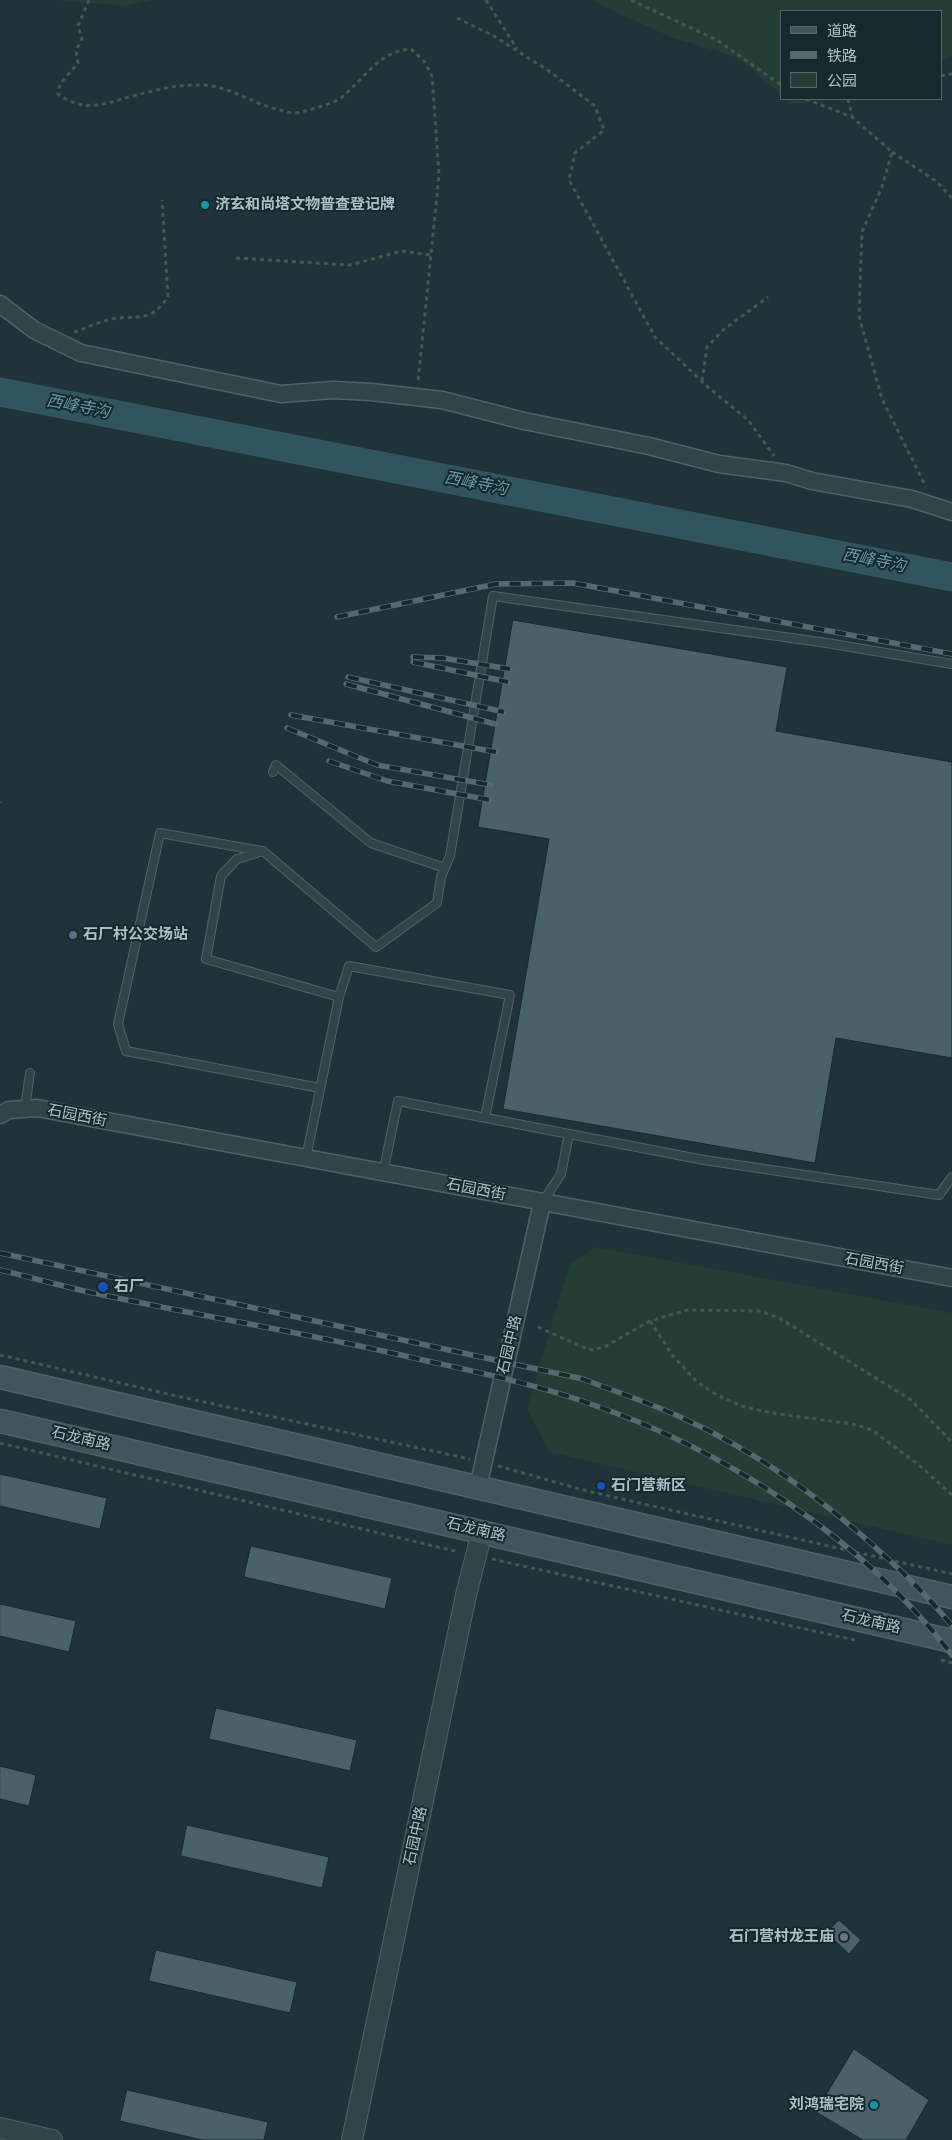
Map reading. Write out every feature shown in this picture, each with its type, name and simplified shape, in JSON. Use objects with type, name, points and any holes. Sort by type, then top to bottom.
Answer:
[{"type":"main road","points":[[0,1377],[952,1596]]},
{"type":"main road","name":"石龙南路","points":[[0,1421],[952,1641]]},
{"type":"street","points":[[0,304],[34,330],[81,354],[282,394],[333,390],[442,400],[524,421],[649,446],[719,464],[786,473],[812,481],[912,499],[944,510]]},
{"type":"street","name":"石园西街","points":[[0,1115],[9,1110],[37,1108],[952,1278]]},
{"type":"street","name":"石园中路","points":[[478,1487],[542,1203]]},
{"type":"street","name":"石园中路","points":[[352,2140],[466,1595],[482,1532]]},
{"type":"street","points":[[0,2128],[52,2140]]},
{"type":"lane","points":[[320,1088],[126,1051],[118,1024],[160,833],[263,851],[376,947],[437,903],[441,877],[450,856],[493,596],[827,643],[952,664]]},
{"type":"lane","points":[[273,772],[276,765],[371,842],[445,868]]},
{"type":"lane","points":[[263,851],[237,860],[221,876],[206,959],[339,997]]},
{"type":"lane","points":[[306,1158],[339,997],[349,966],[510,995],[486,1118]]},
{"type":"lane","points":[[25,1109],[30,1073]]},
{"type":"lane","points":[[383,1173],[398,1101],[704,1160],[939,1195],[952,1177]]},
{"type":"lane","points":[[542,1203],[561,1174],[569,1134]]},
{"type":"path","points":[[89,0],[78,26],[82,39],[76,50],[78,63],[60,84],[58,94],[69,102],[103,106],[132,96],[179,86],[202,84],[222,87],[265,107],[294,113],[340,99],[384,57],[400,50],[411,49],[424,61],[432,76],[439,175],[417,397]]},
{"type":"path","points":[[486,0],[519,52]]},
{"type":"path","points":[[631,0],[717,40],[780,84]]},
{"type":"path","points":[[643,0],[643,5]]},
{"type":"path","points":[[457,18],[492,35],[549,71],[595,106],[604,130],[575,153],[570,180],[586,214],[655,337],[702,381],[748,420],[786,473]]},
{"type":"path","points":[[809,100],[852,117],[892,152],[936,181],[952,198]]},
{"type":"path","points":[[848,100],[852,117]]},
{"type":"path","points":[[892,152],[882,187],[862,232],[858,316],[882,399],[944,510]]},
{"type":"path","points":[[53,340],[111,319],[149,316],[162,306],[168,297],[162,200]]},
{"type":"path","points":[[236,258],[350,265],[402,251],[431,255]]},
{"type":"path","points":[[702,381],[707,347],[723,330],[768,297]]},
{"type":"path","points":[[538,1327],[593,1350],[606,1346],[650,1321],[687,1310],[761,1311],[781,1319],[911,1400],[952,1442]]},
{"type":"path","points":[[650,1321],[673,1356],[696,1382],[717,1395],[744,1407],[778,1414],[854,1424],[872,1430],[919,1465],[952,1495]]},
{"type":"green space","points":[[55,0],[152,0],[127,6]]},
{"type":"green space","points":[[590,0],[952,0],[952,57],[942,61],[942,10],[780,10],[780,93],[738,58],[668,36]]},
{"type":"green space","points":[[787,100],[825,100],[792,104]]},
{"type":"green space","points":[[596,1247],[952,1313],[952,1545],[549,1452],[527,1409],[569,1265]]},
{"type":"building","points":[[513,620],[787,667],[776,731],[952,762],[952,1058],[836,1038],[815,1163],[503,1109],[549,839],[478,827]]},
{"type":"building","points":[[0,1474],[107,1498],[100,1529],[0,1506]]},
{"type":"building","points":[[251,1546],[392,1578],[385,1609],[244,1577]]},
{"type":"building","points":[[0,1604],[76,1621],[69,1652],[0,1636]]},
{"type":"building","points":[[216,1708],[357,1740],[350,1771],[209,1739]]},
{"type":"building","points":[[0,1766],[36,1775],[29,1806],[0,1799]]},
{"type":"building","points":[[187,1825],[329,1857],[322,1888],[181,1856]]},
{"type":"building","name":"石门营村龙王庙","points":[[839,1920],[861,1940],[849,1954],[827,1933]]},
{"type":"building","points":[[156,1950],[297,1982],[290,2013],[149,1981]]},
{"type":"building","points":[[854,2049],[929,2100],[906,2140],[863,2140],[816,2112]]},
{"type":"building","points":[[127,2090],[268,2122],[264,2140],[202,2140],[120,2121]]},
{"type":"waterway","name":"西峰寺沟","points":[[0,392],[952,577]]},
{"type":"railway","points":[[337,617],[496,584],[573,583],[952,654]]},
{"type":"railway","points":[[413,657],[442,658],[510,669]]},
{"type":"railway","points":[[413,662],[508,682]]},
{"type":"railway","points":[[348,677],[504,712]]},
{"type":"railway","points":[[346,684],[495,724]]},
{"type":"railway","points":[[291,715],[496,752]]},
{"type":"railway","points":[[287,728],[377,765],[491,785]]},
{"type":"railway","points":[[329,761],[387,781],[490,800]]},
{"type":"railway","points":[[0,1253],[583,1379],[642,1401],[707,1430],[788,1478],[839,1516],[896,1566],[929,1599],[952,1626]]},
{"type":"railway","points":[[0,1270],[90,1292],[375,1349],[501,1378],[567,1396],[640,1423],[691,1446],[740,1473],[788,1503],[834,1537],[877,1573],[916,1613],[952,1655]]},
{"type":"place","name":"济玄和尚塔文物普查登记牌","points":[[205,205]]},
{"type":"place","name":"石厂村公交场站","points":[[73,935]]},
{"type":"place","name":"石厂","points":[[103,1287]]},
{"type":"place","name":"石门营新区","points":[[601,1486]]},
{"type":"place","name":"石门营村龙王庙","points":[[844,1937]]},
{"type":"place","name":"刘鸿瑞宅院","points":[[874,2105]]}]
